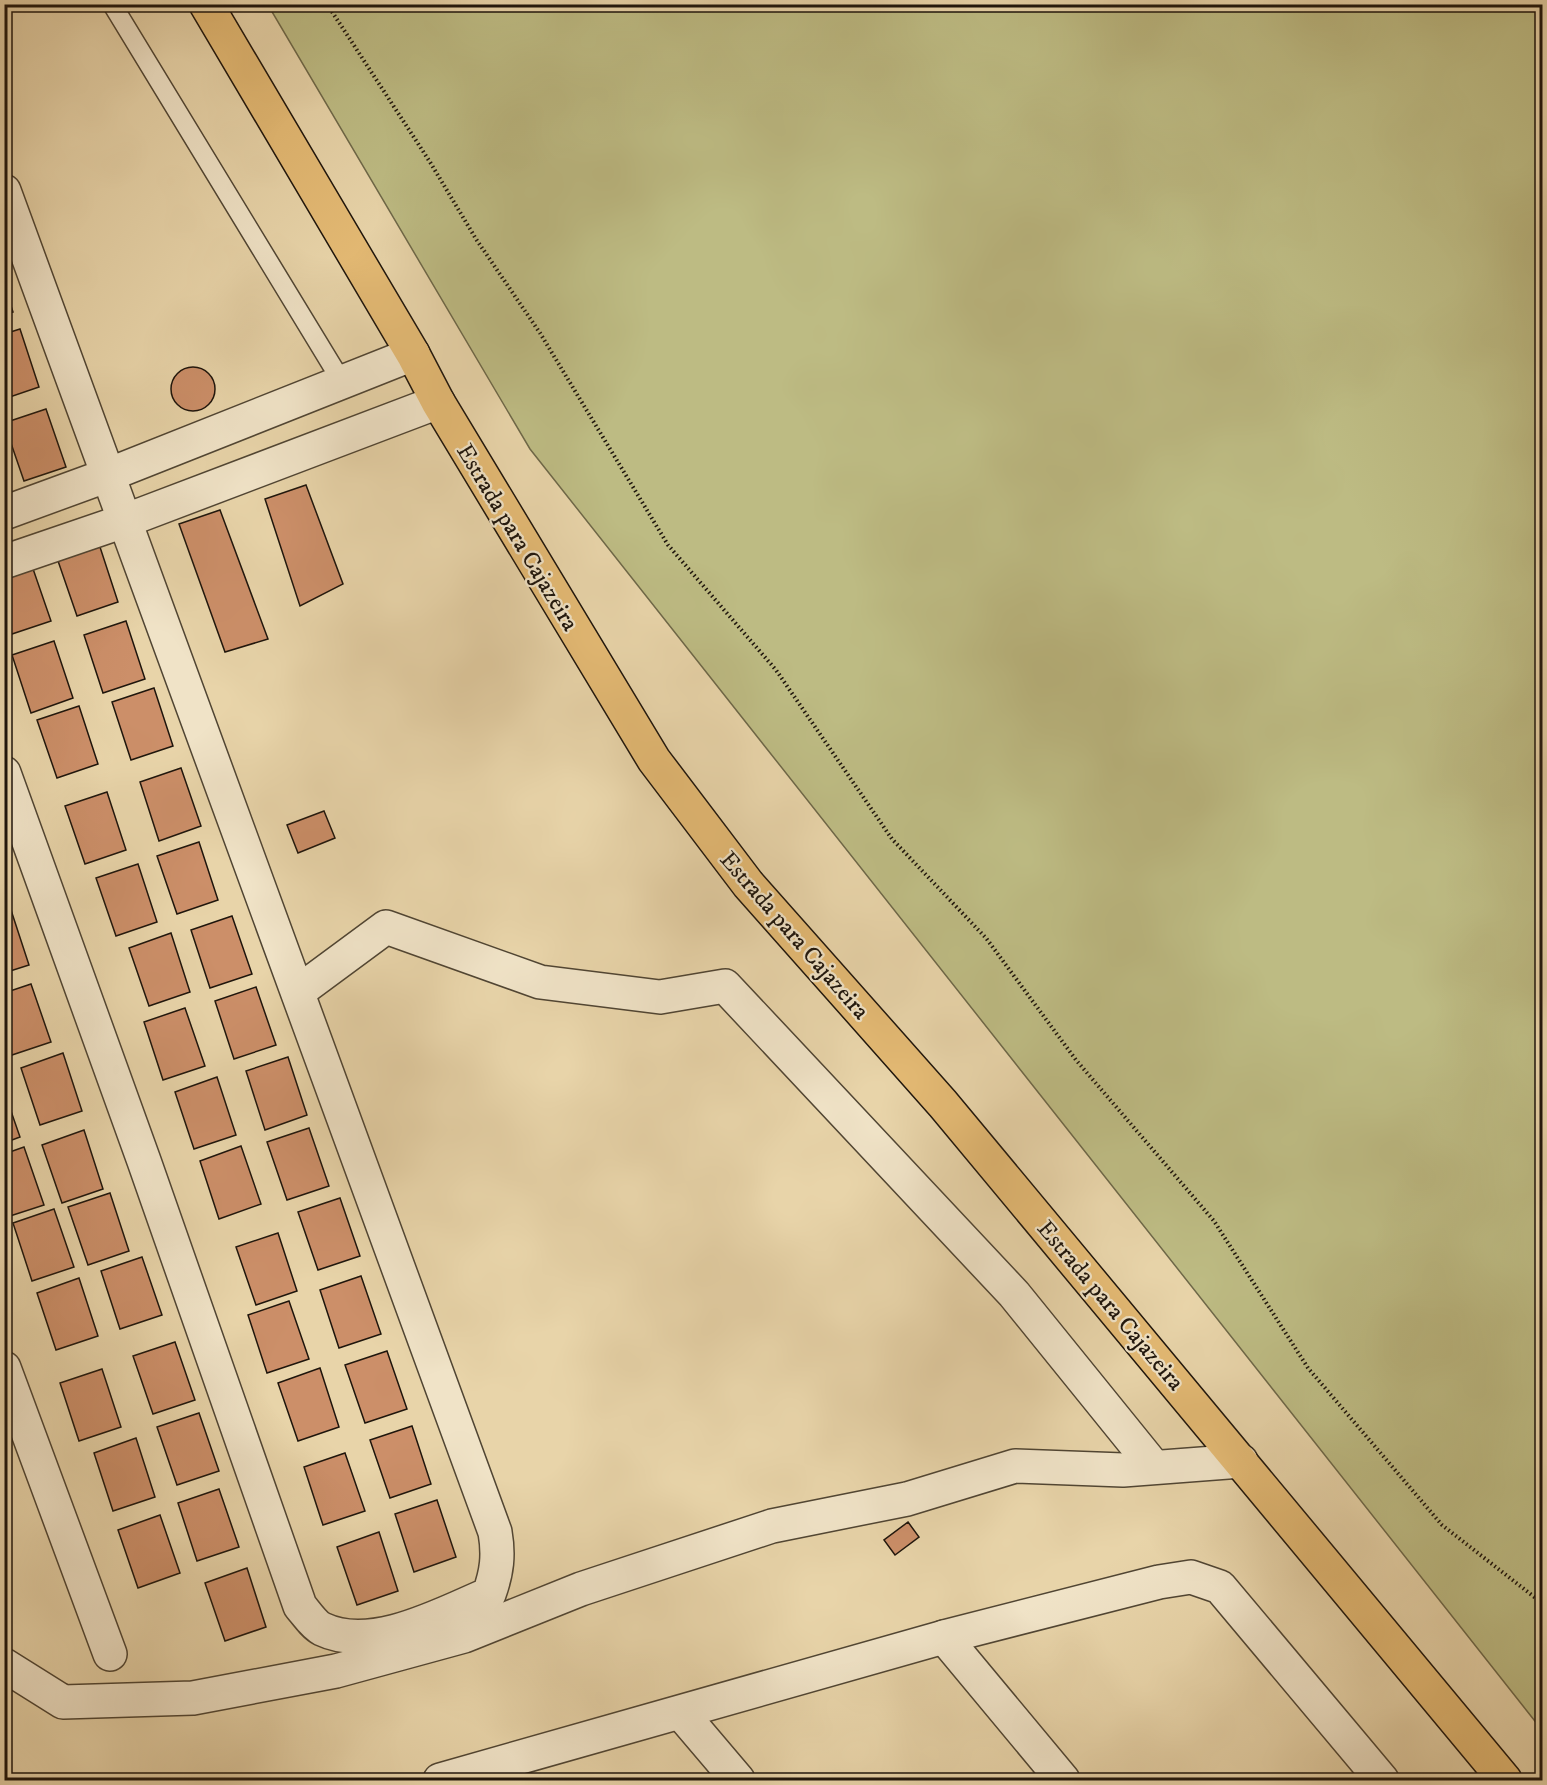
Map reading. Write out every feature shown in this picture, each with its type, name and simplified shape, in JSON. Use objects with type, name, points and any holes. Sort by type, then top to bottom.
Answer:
[{"type":"main road","name":"Estrada para Cajazeira","points":[[206,4],[413,354],[438,402],[622,711],[654,760],[748,884],[943,1104],[1241,1461],[1351,1598],[1505,1780]]},
{"type":"street","points":[[4,191],[108,475],[127,520],[495,1532],[499,1555],[496,1574],[489,1594],[423,1622],[373,1636],[355,1638],[320,1628],[300,1606],[140,1149],[4,773]]},
{"type":"street","points":[[4,513],[108,475],[413,354]]},
{"type":"street","points":[[4,562],[127,520],[438,402]]},
{"type":"street","points":[[298,992],[386,927],[540,982],[660,997],[725,986],[1014,1294],[1154,1467]]},
{"type":"street","points":[[4,1368],[110,1654]]},
{"type":"street","points":[[4,1665],[63,1702],[193,1698],[336,1671],[453,1639],[581,1589],[772,1526],[907,1498],[1015,1466],[1123,1470],[1241,1461]]},
{"type":"street","points":[[440,1780],[682,1714],[944,1637],[1159,1582],[1191,1577],[1220,1587],[1382,1780]]},
{"type":"street","points":[[944,1637],[1063,1780]]},
{"type":"street","points":[[682,1714],[738,1780]]},
{"type":"lane","points":[[112,4],[342,382]]},
{"type":"path","points":[[327,4],[430,162],[476,239],[540,333],[668,545],[776,670],[892,839],[986,938],[1076,1060],[1214,1221],[1308,1368],[1442,1525],[1542,1603]]},
{"type":"shaded area","points":[[268,5],[1542,5],[1542,1730],[530,449]]},
{"type":"building","points":[[4,285],[13,312],[4,315]]},
{"type":"building","points":[[20,329],[39,387],[4,399],[4,334]]},
{"type":"building","points":[[193,367],[208,374],[215,389],[208,404],[193,411],[178,404],[171,389],[178,374]]},
{"type":"building","points":[[46,409],[66,467],[24,481],[4,423]]},
{"type":"building","points":[[306,485],[343,584],[300,606],[265,499]]},
{"type":"building","points":[[220,510],[268,639],[225,652],[179,524]]},
{"type":"building","points":[[99,544],[118,602],[77,616],[57,558]]},
{"type":"building","points":[[31,563],[51,621],[9,635],[4,622],[4,572]]},
{"type":"building","points":[[126,621],[145,679],[103,693],[84,635]]},
{"type":"building","points":[[54,641],[73,698],[31,713],[12,655]]},
{"type":"building","points":[[154,688],[173,746],[131,760],[112,702]]},
{"type":"building","points":[[79,706],[98,764],[57,778],[37,720]]},
{"type":"building","points":[[181,768],[201,826],[159,841],[140,782]]},
{"type":"building","points":[[107,792],[126,850],[85,864],[65,806]]},
{"type":"building","points":[[324,811],[335,838],[298,853],[287,825]]},
{"type":"building","points":[[199,842],[218,900],[177,914],[157,856]]},
{"type":"building","points":[[138,864],[157,922],[116,936],[96,878]]},
{"type":"building","points":[[10,907],[29,965],[4,973],[4,909]]},
{"type":"building","points":[[232,916],[252,974],[210,988],[191,930]]},
{"type":"building","points":[[171,933],[190,992],[149,1006],[129,948]]},
{"type":"building","points":[[31,984],[51,1042],[9,1056],[4,1043],[4,993]]},
{"type":"building","points":[[256,987],[276,1045],[234,1059],[215,1001]]},
{"type":"building","points":[[185,1008],[205,1066],[163,1080],[144,1022]]},
{"type":"building","points":[[63,1053],[82,1111],[40,1125],[21,1068]]},
{"type":"building","points":[[288,1057],[307,1115],[265,1130],[246,1071]]},
{"type":"building","points":[[217,1077],[236,1135],[194,1149],[175,1092]]},
{"type":"building","points":[[4,1091],[20,1137],[4,1143]]},
{"type":"building","points":[[309,1128],[329,1186],[287,1200],[267,1142]]},
{"type":"building","points":[[84,1130],[103,1189],[62,1203],[42,1145]]},
{"type":"building","points":[[241,1146],[261,1204],[219,1219],[200,1161]]},
{"type":"building","points":[[24,1147],[44,1205],[4,1218],[4,1154]]},
{"type":"building","points":[[110,1193],[129,1251],[88,1265],[68,1207]]},
{"type":"building","points":[[340,1198],[360,1256],[318,1270],[298,1212]]},
{"type":"building","points":[[54,1209],[74,1267],[32,1281],[13,1223]]},
{"type":"building","points":[[278,1233],[297,1291],[256,1305],[236,1247]]},
{"type":"building","points":[[142,1257],[162,1315],[120,1329],[101,1271]]},
{"type":"building","points":[[361,1276],[381,1334],[339,1348],[320,1290]]},
{"type":"building","points":[[79,1278],[98,1336],[56,1350],[37,1293]]},
{"type":"building","points":[[289,1301],[309,1359],[267,1373],[248,1315]]},
{"type":"building","points":[[175,1342],[195,1400],[153,1414],[133,1356]]},
{"type":"building","points":[[387,1351],[407,1409],[365,1423],[345,1365]]},
{"type":"building","points":[[320,1368],[339,1427],[298,1441],[278,1383]]},
{"type":"building","points":[[102,1369],[121,1427],[79,1441],[60,1383]]},
{"type":"building","points":[[199,1413],[219,1471],[177,1485],[157,1427]]},
{"type":"building","points":[[412,1426],[431,1484],[390,1498],[370,1440]]},
{"type":"building","points":[[136,1438],[155,1497],[113,1511],[94,1453]]},
{"type":"building","points":[[345,1453],[365,1511],[323,1525],[304,1467]]},
{"type":"building","points":[[219,1489],[239,1547],[197,1561],[178,1503]]},
{"type":"building","points":[[437,1500],[456,1557],[414,1572],[395,1514]]},
{"type":"building","points":[[160,1515],[180,1573],[138,1588],[118,1530]]},
{"type":"building","points":[[908,1522],[919,1537],[895,1555],[884,1540]]},
{"type":"building","points":[[379,1532],[398,1591],[357,1605],[337,1547]]},
{"type":"building","points":[[247,1568],[266,1627],[225,1641],[205,1583]]}]
